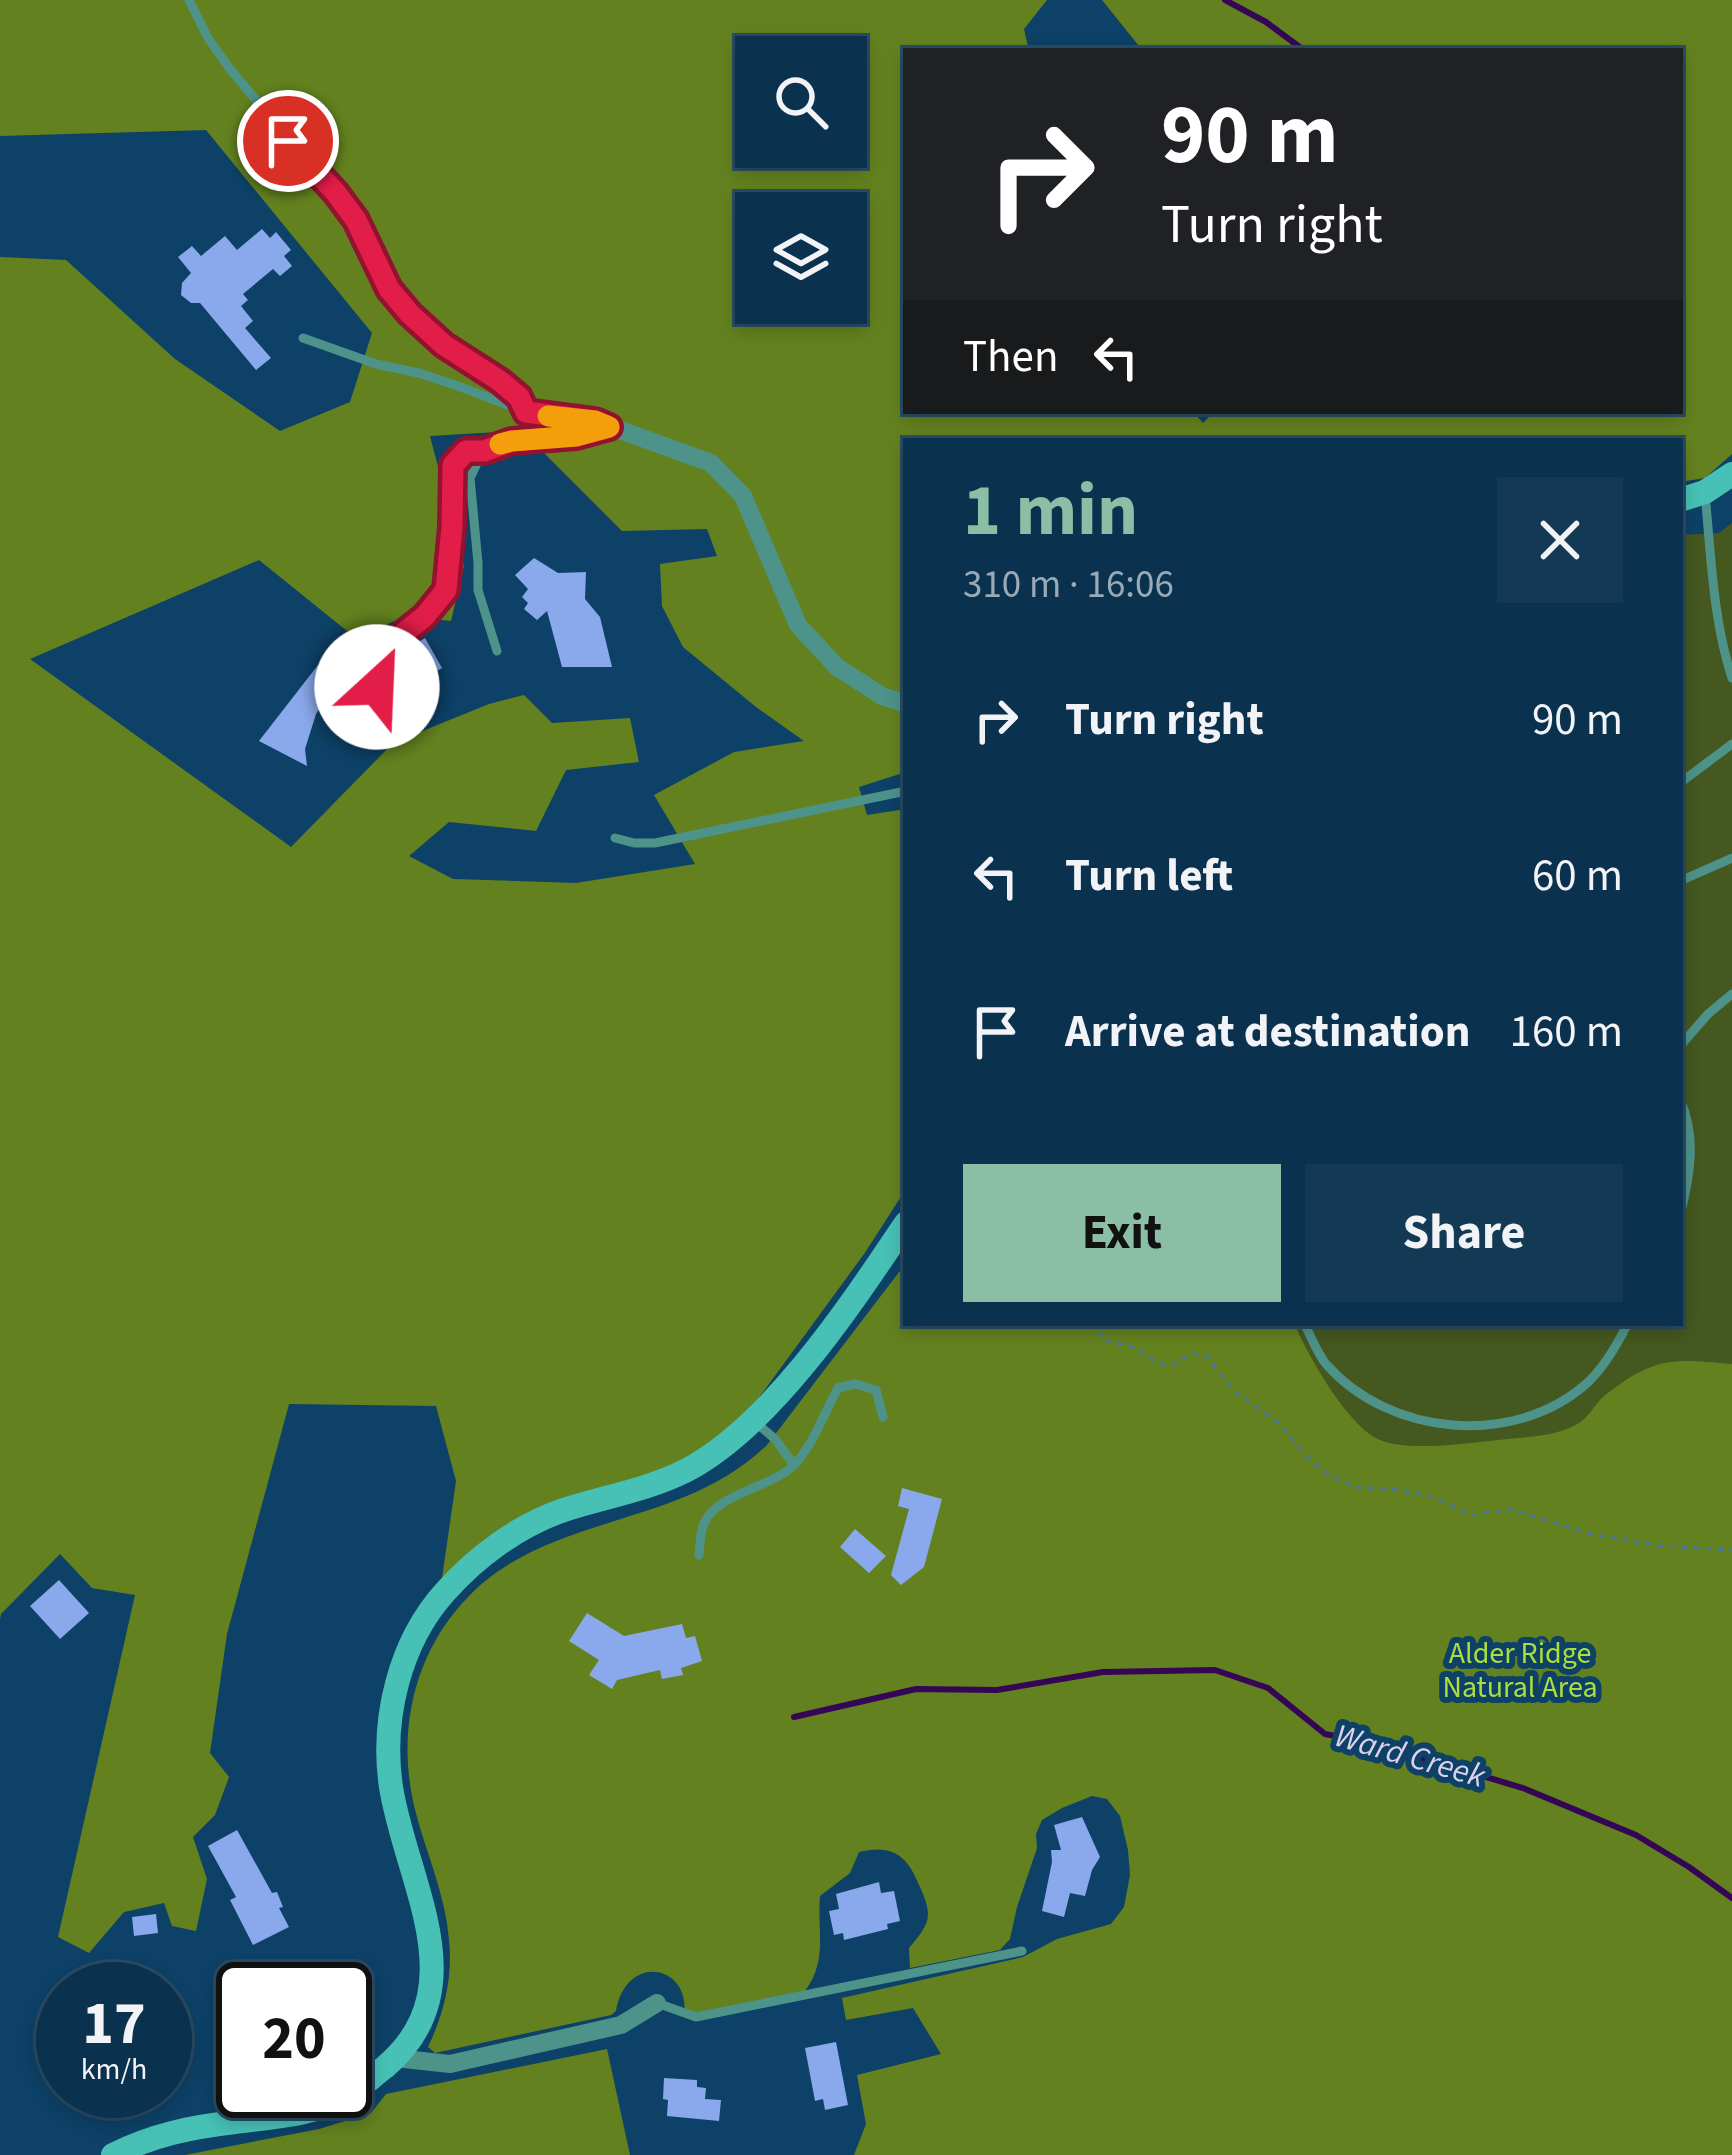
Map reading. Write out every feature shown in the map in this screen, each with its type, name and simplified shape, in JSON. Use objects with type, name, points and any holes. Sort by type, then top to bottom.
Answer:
[{"type":"main road","points":[[1683,499],[1705,492],[1732,474]]},
{"type":"main road","points":[[113,2155],[166,2134],[334,2103],[394,2058],[418,2027],[434,1979],[430,1939],[391,1789],[389,1761],[390,1714],[397,1680],[416,1635],[443,1593],[515,1534],[558,1512],[664,1480],[727,1445],[811,1355],[903,1226]]},
{"type":"street","points":[[609,427],[711,463],[743,496],[798,625],[837,667],[881,696],[903,703]]},
{"type":"street","points":[[394,2058],[450,2064],[621,2025],[657,2002]]},
{"type":"lane","points":[[189,0],[230,69],[356,220],[389,289],[426,332],[500,381],[519,397],[526,412]]},
{"type":"lane","points":[[303,338],[526,412],[609,427]]},
{"type":"lane","points":[[377,687],[383,650],[425,616],[446,590],[453,465],[466,451],[609,427]]},
{"type":"lane","points":[[484,451],[470,478],[478,590],[497,651]]},
{"type":"lane","points":[[1705,492],[1719,617],[1732,678]]},
{"type":"lane","points":[[1719,617],[1732,613]]},
{"type":"lane","points":[[1683,781],[1732,744]]},
{"type":"lane","points":[[615,838],[655,843],[903,792]]},
{"type":"lane","points":[[1683,880],[1732,858]]},
{"type":"lane","points":[[1683,1043],[1732,994]]},
{"type":"lane","points":[[1683,1107],[1690,1142],[1683,1204]]},
{"type":"lane","points":[[1306,1326],[1324,1361],[1356,1392],[1400,1414],[1453,1426],[1500,1426],[1544,1412],[1587,1383],[1626,1326]]},
{"type":"lane","points":[[699,1555],[704,1523],[719,1507],[773,1481],[794,1465],[812,1441],[838,1388],[855,1384],[876,1390],[884,1417]]},
{"type":"lane","points":[[754,1421],[794,1465]]},
{"type":"lane","points":[[657,2002],[696,2017],[1022,1951]]},
{"type":"path","points":[[1108,1326],[1101,1340],[1133,1347],[1156,1362],[1172,1364],[1193,1354],[1206,1355],[1232,1389],[1279,1423],[1309,1459],[1357,1487],[1433,1497],[1472,1515],[1510,1509],[1591,1534],[1661,1546],[1732,1550]]},
{"type":"green space","points":[[0,0],[1047,0],[1024,29],[1028,48],[903,48],[903,414],[1195,414],[1203,423],[1212,414],[1683,414],[1683,48],[1141,48],[1102,0],[1732,0],[1732,454],[1705,478],[1683,482],[1683,438],[903,438],[903,773],[859,787],[867,815],[903,809],[903,1194],[747,1414],[701,1451],[441,1585],[456,1481],[436,1406],[289,1404],[227,1634],[210,1753],[229,1777],[215,1815],[193,1837],[207,1879],[196,1931],[172,1926],[164,1903],[124,1912],[89,1953],[58,1937],[135,1595],[92,1588],[60,1554],[0,1619],[0,257],[66,260],[175,359],[280,431],[350,402],[372,333],[206,130],[0,136]],"holes":[[[533,430],[540,449],[622,531],[707,529],[717,556],[660,564],[662,606],[683,647],[804,741],[734,752],[654,795],[695,864],[576,883],[453,879],[409,856],[449,822],[536,831],[566,770],[639,762],[630,718],[552,723],[524,695],[489,704],[393,743],[291,847],[30,659],[259,560],[357,639],[405,616],[451,621],[464,566],[430,436]]]},
{"type":"green space","points":[[1732,523],[1732,1809],[1111,1326],[1683,1326],[1683,535],[1719,533]]},
{"type":"green space","name":"Alder Ridge Natural Area","points":[[903,1267],[903,1326],[1296,1326],[1318,1370],[1355,1421],[1392,1444],[1455,1444],[1551,1434],[1579,1423],[1604,1396],[1650,1367],[1678,1361],[1732,1364],[1732,2155],[854,2155],[866,2124],[857,2075],[941,2054],[913,2008],[846,2020],[842,1998],[1023,1957],[1057,1939],[1111,1924],[1124,1907],[1130,1875],[1128,1850],[1120,1816],[1107,1799],[1092,1796],[1042,1820],[1010,1939],[1000,1950],[910,1968],[909,1948],[928,1919],[925,1899],[897,1854],[859,1852],[850,1873],[820,1896],[819,1957],[805,1991],[684,2017],[678,1985],[669,1976],[644,1973],[622,1992],[611,2015],[435,2053],[428,2047],[446,1995],[449,1940],[417,1817],[408,1758],[413,1699],[433,1644],[469,1596],[502,1569],[577,1533],[696,1492],[733,1472],[767,1445]]},
{"type":"green space","points":[[607,2049],[630,2155],[185,2155],[372,2118],[386,2094]]},
{"type":"building","points":[[262,229],[270,238],[276,232],[291,250],[284,256],[292,266],[280,276],[273,269],[243,294],[248,300],[241,306],[253,321],[245,328],[271,358],[256,370],[200,303],[181,295],[182,283],[191,273],[178,257],[192,246],[201,256],[225,236],[237,250]]},
{"type":"building","points":[[534,558],[558,573],[586,572],[585,599],[600,617],[612,667],[562,667],[547,611],[537,620],[524,609],[528,603],[522,597],[528,589],[515,575]]},
{"type":"building","points":[[425,638],[442,668],[419,681],[403,651]]},
{"type":"building","points":[[318,665],[338,680],[316,714],[305,749],[307,766],[259,741]]},
{"type":"building","points":[[902,1488],[942,1499],[924,1567],[901,1585],[891,1575],[909,1509],[898,1506]]},
{"type":"building","points":[[855,1529],[886,1556],[869,1573],[840,1547]]},
{"type":"building","points":[[59,1580],[89,1613],[60,1639],[30,1606]]},
{"type":"building","points":[[587,1613],[624,1636],[682,1624],[686,1638],[695,1636],[702,1661],[681,1668],[683,1675],[662,1679],[660,1670],[617,1680],[612,1689],[589,1675],[599,1660],[569,1641]]},
{"type":"building","points":[[1082,1817],[1100,1857],[1085,1896],[1070,1893],[1064,1917],[1042,1911],[1051,1850],[1061,1850],[1054,1825]]},
{"type":"building","points":[[237,1830],[272,1893],[277,1892],[289,1927],[253,1945],[230,1900],[236,1897],[208,1846]]},
{"type":"building","points":[[879,1882],[881,1893],[894,1891],[900,1921],[887,1924],[888,1929],[844,1940],[843,1933],[834,1935],[829,1911],[839,1909],[836,1894]]},
{"type":"building","points":[[156,1914],[158,1933],[134,1936],[132,1917]]},
{"type":"building","points":[[836,2042],[848,2105],[825,2110],[823,2099],[815,2101],[805,2048]]},
{"type":"building","points":[[664,2078],[697,2080],[697,2087],[706,2088],[705,2099],[721,2100],[719,2121],[667,2116]]},
{"type":"waterway","points":[[1225,0],[1301,48]]},
{"type":"waterway","name":"Ward Creek","points":[[794,1717],[916,1689],[997,1690],[1103,1672],[1215,1670],[1268,1688],[1325,1734],[1372,1743],[1523,1788],[1636,1835],[1732,1898]]},
{"type":"slow traffic","points":[[500,444],[576,436],[609,427],[548,416]]},
{"type":"route","points":[[288,141],[356,220],[389,289],[426,332],[500,381],[519,397],[526,412],[609,427],[466,451],[453,465],[446,590],[425,616],[383,650],[377,687]]}]
